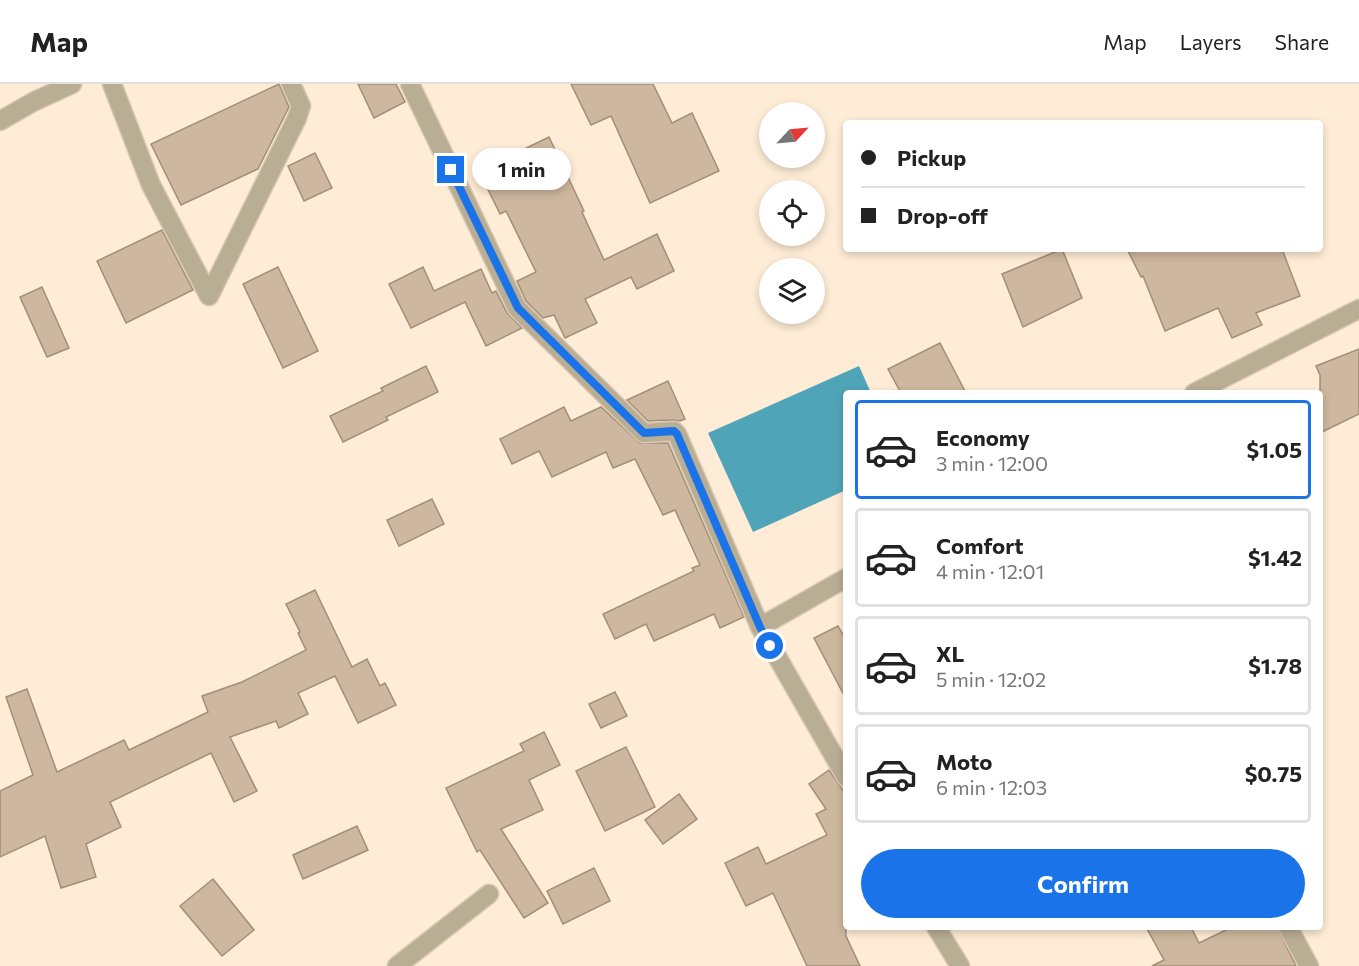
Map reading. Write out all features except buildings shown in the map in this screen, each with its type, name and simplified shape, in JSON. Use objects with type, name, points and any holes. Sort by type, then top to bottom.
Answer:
[{"type":"street","points":[[0,121],[33,102],[72,84]]},
{"type":"street","points":[[112,84],[151,185],[209,296],[297,118],[301,106],[291,84]]},
{"type":"street","points":[[410,84],[518,308],[644,433],[674,431],[677,434],[760,627],[843,772]]},
{"type":"street","points":[[1200,390],[1359,309]]},
{"type":"street","points":[[760,627],[843,580]]},
{"type":"street","points":[[397,966],[489,894]]},
{"type":"street","points":[[938,930],[960,966]]},
{"type":"street","points":[[1290,930],[1309,966]]},
{"type":"water","points":[[859,366],[870,390],[843,390],[843,491],[753,532],[708,433]]},
{"type":"route","points":[[451,170],[512,300],[518,308],[644,433],[674,431],[677,434],[770,646]]}]
